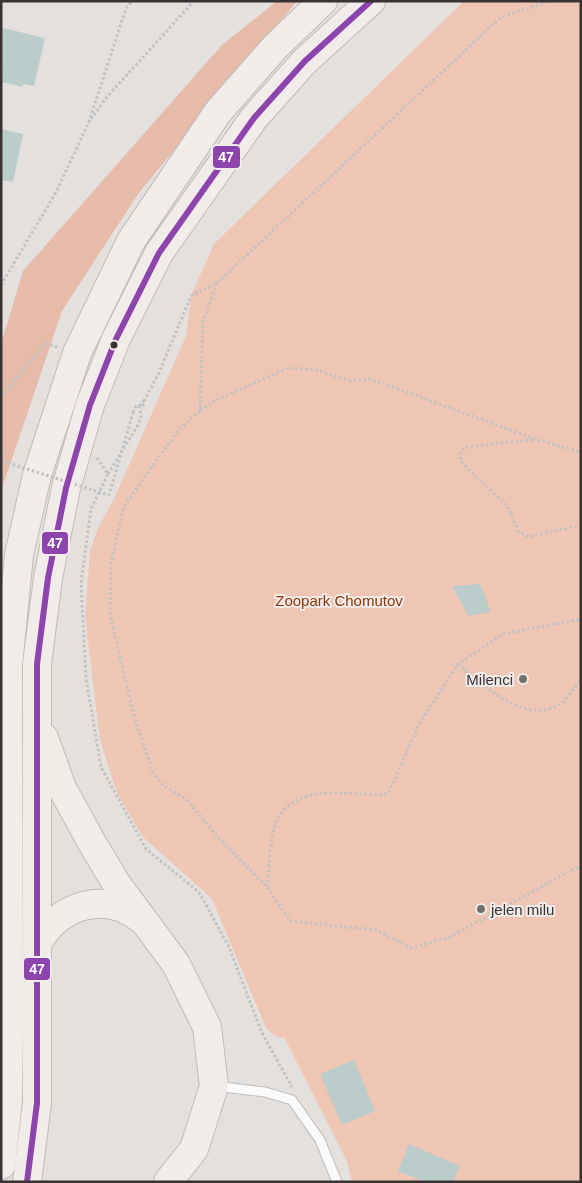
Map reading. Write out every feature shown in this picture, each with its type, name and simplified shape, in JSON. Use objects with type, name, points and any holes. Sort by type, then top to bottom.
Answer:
[{"type":"highway","points":[[1,1165],[8,1100],[4,674],[19,554],[38,475],[77,353],[131,241],[218,112],[274,47],[324,1]]},
{"type":"highway","points":[[27,1182],[37,1103],[37,664],[48,578],[65,497],[90,405],[116,339],[159,252],[254,118],[305,62],[371,1]]},
{"type":"highway","points":[[36,717],[62,788],[116,883],[176,964],[207,1027],[214,1086],[194,1149],[168,1182]]},
{"type":"highway","points":[[38,942],[44,931],[61,915],[84,905],[97,904],[123,908],[145,922]]},
{"type":"lane","points":[[214,1086],[265,1092],[292,1100],[320,1140],[338,1182]]},
{"type":"path","points":[[1,285],[55,194],[89,122],[126,8],[132,1]]},
{"type":"path","points":[[89,122],[106,98],[194,1]]},
{"type":"path","points":[[292,1100],[292,1088],[262,1033],[229,947],[200,892],[146,849],[101,767],[86,678],[81,583],[91,509],[108,474],[138,425],[140,408],[158,375],[192,296],[217,283],[501,18],[551,1]]},
{"type":"path","points":[[200,410],[203,321],[217,283]]},
{"type":"path","points":[[1,397],[45,343],[77,353]]},
{"type":"path","points":[[581,452],[534,440],[371,379],[349,381],[316,370],[288,368],[214,401],[200,410],[177,432],[124,506],[112,564],[110,615],[136,723],[154,775],[165,787],[185,798],[219,838],[267,887],[290,921],[376,930],[411,948],[450,937],[581,866]]},
{"type":"path","points":[[1,460],[109,495],[133,413],[136,406],[140,408]]},
{"type":"path","points":[[534,440],[465,447],[460,454],[461,462],[506,506],[519,532],[529,537],[581,525]]},
{"type":"path","points":[[99,449],[96,457],[108,474]]},
{"type":"path","points":[[267,887],[273,832],[283,810],[296,800],[314,793],[383,795],[389,792],[399,774],[419,724],[458,664],[503,634],[581,619]]},
{"type":"path","points":[[458,664],[516,706],[533,709],[548,709],[564,701],[581,679]]},
{"type":"green space","name":"Zoopark Chomutov","points":[[464,1],[581,1],[581,1182],[352,1182],[347,1161],[284,1037],[278,1038],[266,1028],[212,899],[142,836],[117,793],[100,740],[85,617],[90,551],[98,528],[114,499],[186,336],[191,296],[214,244]]},
{"type":"shaded area","points":[[277,1],[297,1],[138,194],[62,311],[1,491],[1,344],[23,271],[222,45]]},
{"type":"building","points":[[3,28],[45,38],[34,86],[23,84],[22,87],[2,82]]},
{"type":"building","points":[[1,129],[23,134],[13,182],[1,180]]},
{"type":"building","points":[[480,584],[491,612],[468,616],[452,586]]},
{"type":"building","points":[[354,1060],[375,1111],[342,1125],[320,1074]]},
{"type":"building","points":[[409,1144],[460,1166],[453,1182],[425,1182],[398,1171]]},
{"type":"transit line","name":"47","points":[[27,1182],[37,1103],[37,664],[48,578],[66,488],[90,405],[116,339],[159,253],[254,118],[305,61],[371,1]]},
{"type":"place","name":"Milenci","points":[[523,679]]},
{"type":"place","name":"jelen milu","points":[[481,909]]}]
